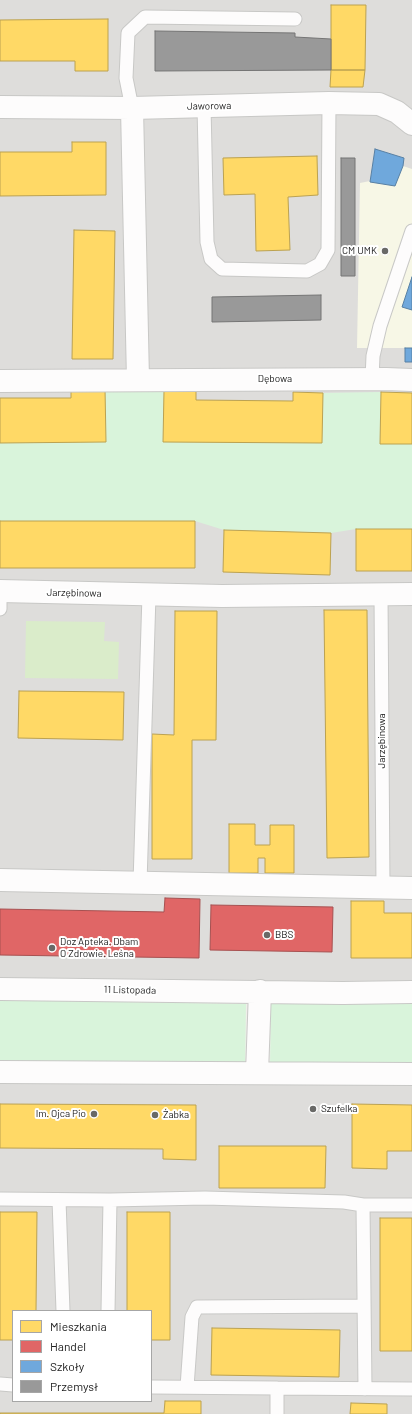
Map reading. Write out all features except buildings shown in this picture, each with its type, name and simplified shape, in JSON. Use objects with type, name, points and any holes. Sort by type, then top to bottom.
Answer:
[{"type":"street","name":"Jaworowa","points":[[0,107],[132,108],[329,103],[379,104],[397,112],[412,124]]},
{"type":"street","points":[[132,108],[138,380]]},
{"type":"street","name":"Dębowa","points":[[0,382],[138,380],[412,380]]},
{"type":"street","name":"Jarzębinowa","points":[[0,591],[222,596],[412,594]]},
{"type":"street","points":[[0,880],[412,888]]},
{"type":"street","name":"11 Listopada","points":[[0,989],[412,992]]},
{"type":"street","points":[[257,1073],[260,991]]},
{"type":"street","points":[[0,1072],[412,1074]]},
{"type":"lane","points":[[132,108],[126,78],[128,33],[145,17],[296,19]]},
{"type":"lane","points":[[204,106],[207,242],[212,259],[222,269],[307,271],[320,264],[328,250],[329,103]]},
{"type":"lane","points":[[372,379],[373,356],[380,326],[412,231]]},
{"type":"lane","points":[[0,591],[0,609]]},
{"type":"lane","points":[[140,883],[148,594]]},
{"type":"lane","name":"Jarzębinowa","points":[[381,594],[383,888]]},
{"type":"lane","points":[[0,1199],[110,1200],[205,1198],[344,1202],[363,1205],[412,1205]]},
{"type":"lane","points":[[59,1200],[63,1310]]},
{"type":"lane","points":[[108,1310],[110,1200]]},
{"type":"lane","points":[[363,1205],[365,1389]]},
{"type":"lane","points":[[187,1387],[192,1317],[197,1307],[364,1306]]},
{"type":"lane","points":[[0,1384],[12,1385]]},
{"type":"lane","points":[[152,1387],[412,1389]]},
{"type":"lane","points":[[277,1388],[277,1414]]},
{"type":"shaded area","points":[[0,0],[412,0],[412,992],[0,989]]},
{"type":"shaded area","name":"CM UMK","points":[[375,149],[404,158],[403,166],[412,169],[412,348],[357,348],[360,183],[370,181]]},
{"type":"shaded area","points":[[0,1083],[412,1084],[412,1414],[0,1414]]},
{"type":"green space","points":[[105,388],[164,391],[163,442],[322,443],[323,393],[381,392],[380,444],[412,444],[412,529],[356,529],[331,533],[224,530],[195,521],[0,521],[0,443]]},
{"type":"green space","points":[[26,621],[105,622],[104,641],[119,642],[118,679],[25,678]]},
{"type":"green space","points":[[0,1000],[246,1004],[245,1070],[0,1064]]},
{"type":"green space","points":[[271,1002],[412,1002],[412,1067],[270,1067]]},
{"type":"place","name":"CM UMK","points":[[385,251]]},
{"type":"place","name":"BBS","points":[[267,935]]},
{"type":"place","name":"Doz Apteka. Dbam O Zdrowie. Leśna","points":[[52,948]]},
{"type":"place","name":"Szufelka","points":[[313,1109]]},
{"type":"place","name":"Im. Ojca Pio","points":[[94,1114]]},
{"type":"place","name":"Żabka","points":[[155,1115]]}]
